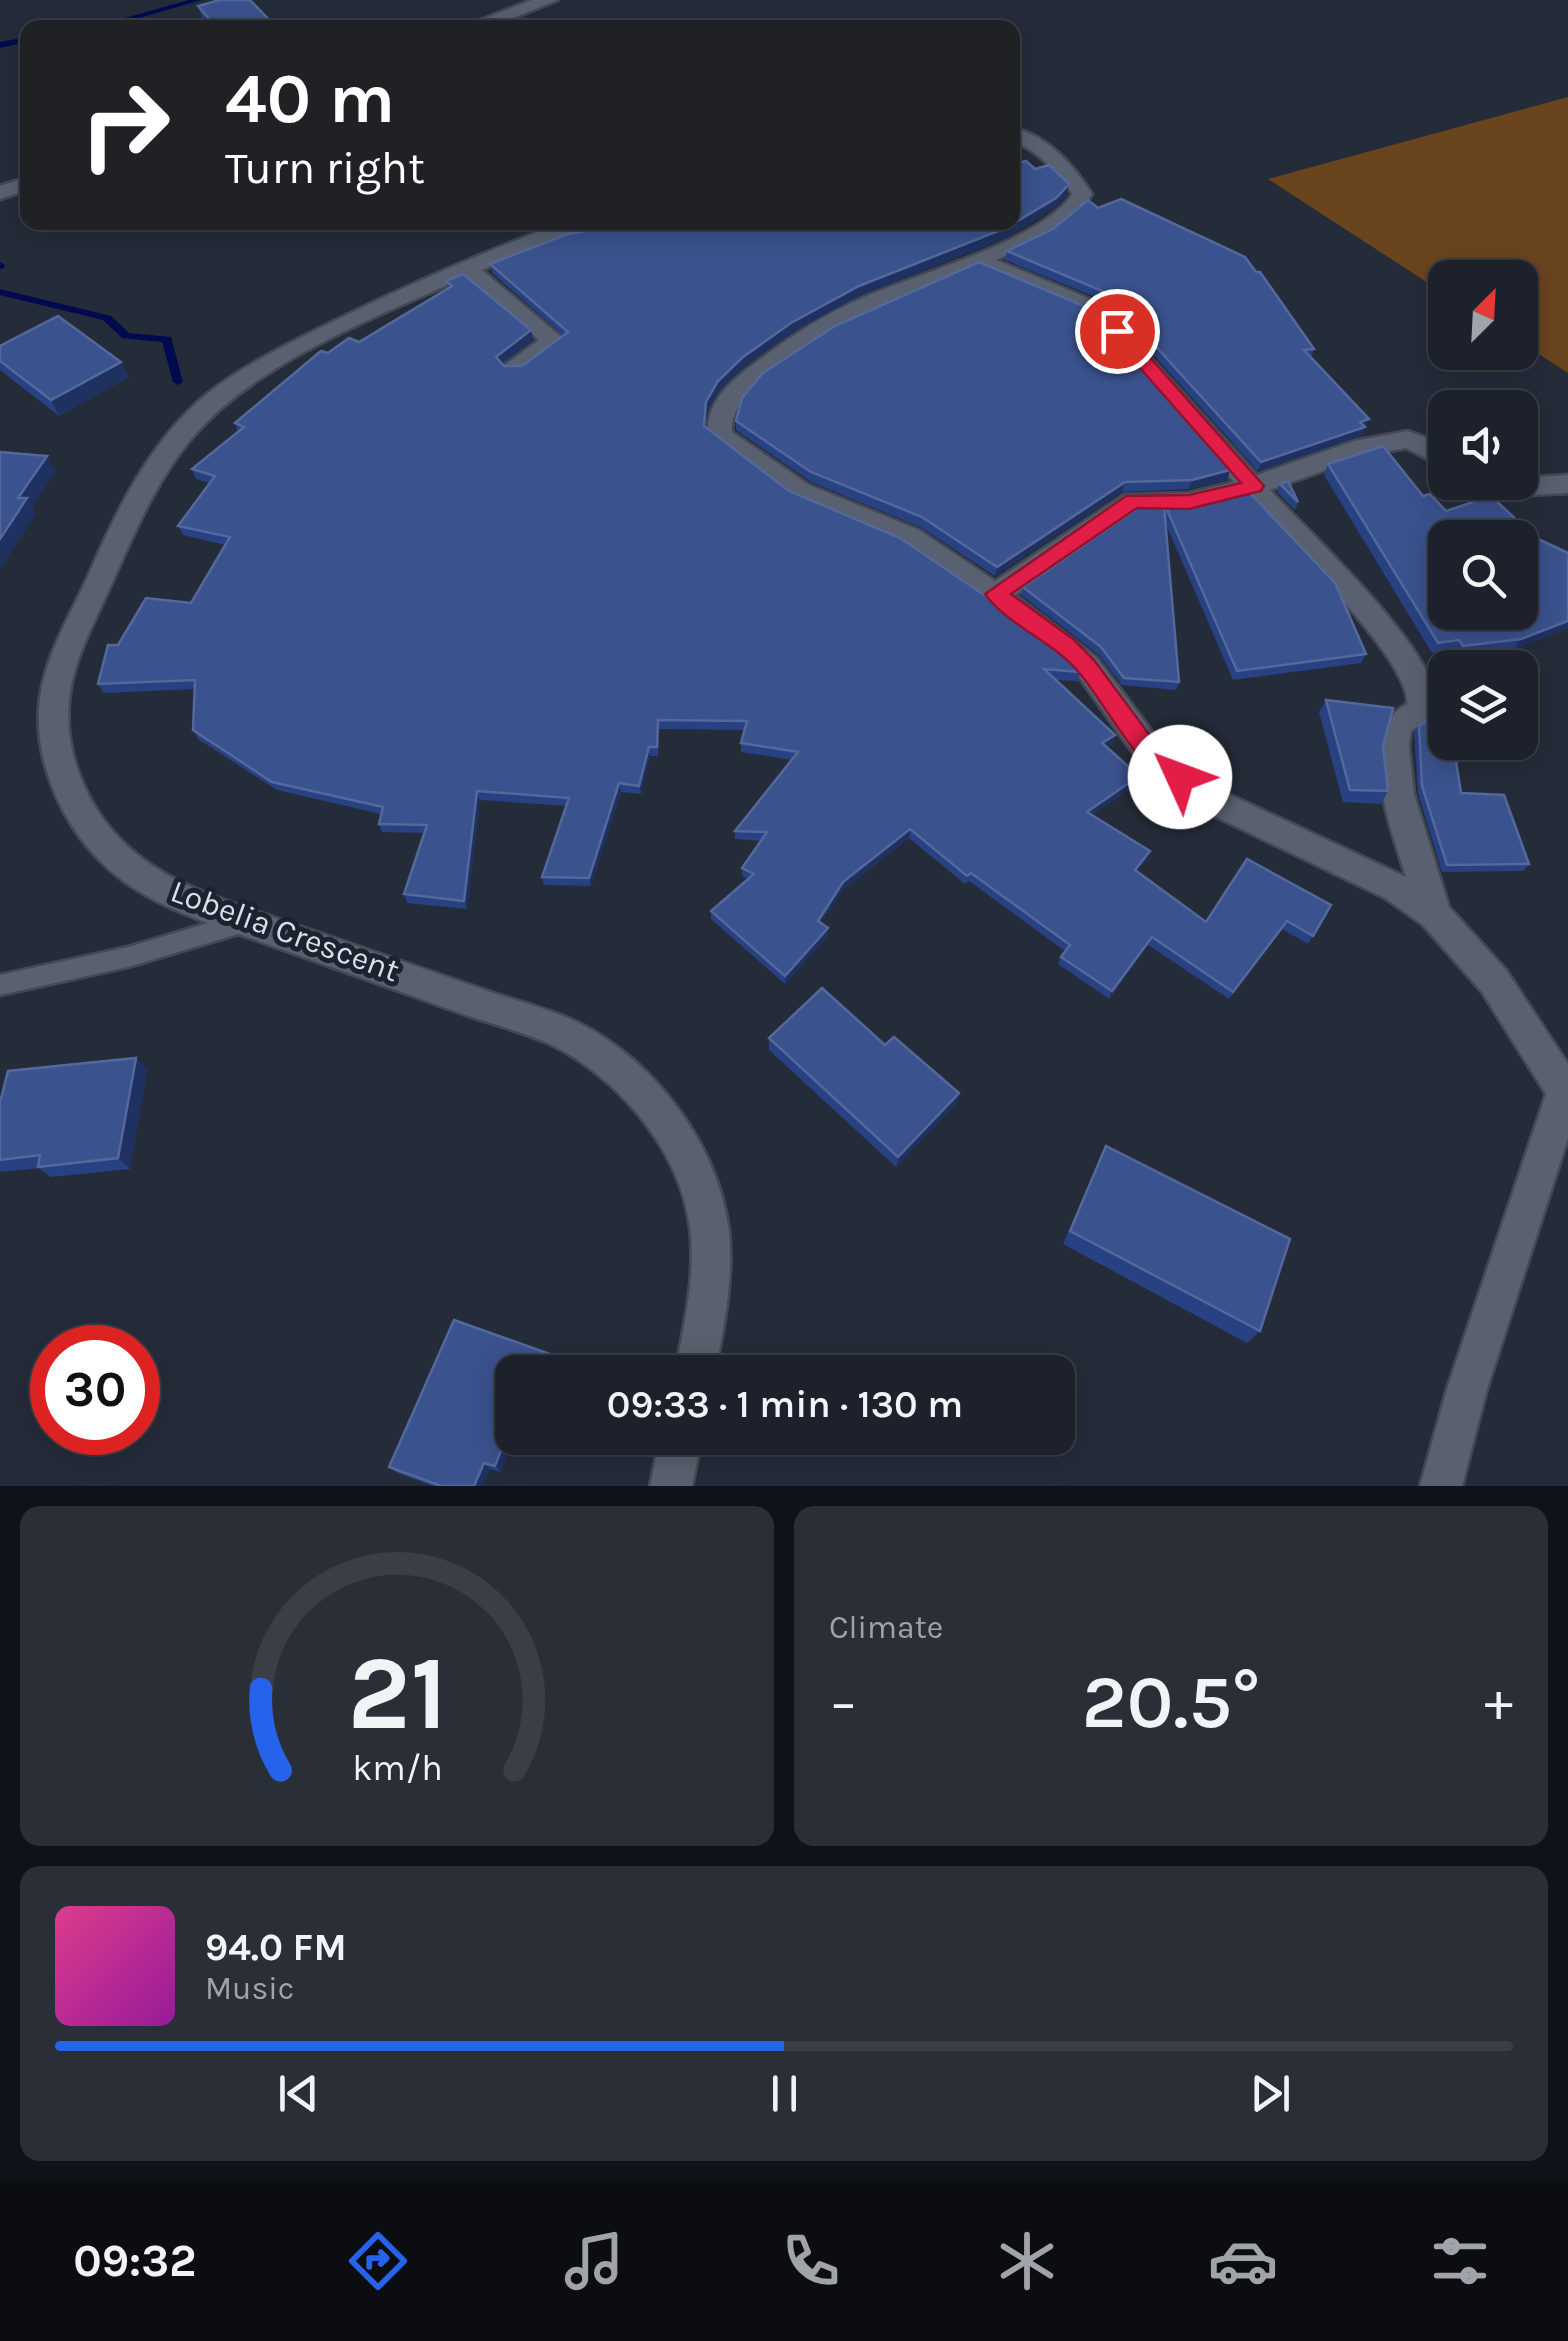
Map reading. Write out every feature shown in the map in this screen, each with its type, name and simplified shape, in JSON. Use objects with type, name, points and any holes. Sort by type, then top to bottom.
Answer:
[{"type":"street","points":[[492,20],[549,0]]},
{"type":"street","points":[[1020,135],[1033,139],[1072,177],[1082,194],[1076,212],[1031,236],[925,278],[815,331],[744,384],[720,411],[720,436],[776,478],[910,537],[996,594],[1066,644],[1087,666],[1146,747],[1180,777],[1215,802],[1396,888],[1435,915],[1494,981],[1566,1086],[1467,1389],[1441,1486]]},
{"type":"street","name":"Lobelia Crescent","points":[[565,230],[465,268],[304,345],[252,376],[200,415],[166,455],[120,534],[68,654],[54,702],[56,751],[76,806],[126,864],[180,895],[245,922],[565,1034],[607,1058],[643,1091],[672,1126],[699,1186],[710,1228],[697,1355]]},
{"type":"street","points":[[978,260],[1094,309],[1286,526],[1391,637],[1417,677],[1423,704],[1398,726],[1393,742],[1407,832],[1435,915]]},
{"type":"street","points":[[465,268],[554,341],[514,367]]},
{"type":"street","points":[[996,594],[1133,501],[1189,502],[1254,486],[1363,447],[1408,439],[1428,447]]},
{"type":"street","points":[[1538,486],[1568,484]]},
{"type":"street","points":[[671,1486],[677,1455]]},
{"type":"lane","points":[[0,984],[128,957],[245,922]]},
{"type":"shaded area","points":[[1568,97],[1568,373],[1538,354],[1538,260],[1428,260],[1428,283],[1268,179]]},
{"type":"building","points":[[220,0],[250,0],[269,20],[210,20],[198,6]]},
{"type":"building","points":[[1026,161],[1035,169],[1049,165],[1069,184],[1056,198],[1020,220],[1020,163]]},
{"type":"building","points":[[1121,199],[1245,257],[1314,349],[1304,350],[1369,419],[1360,422],[1365,427],[1261,462],[1107,293],[1007,251],[1053,229],[1088,200],[1098,208]]},
{"type":"building","points":[[591,230],[1001,230],[859,286],[791,323],[743,357],[718,381],[706,402],[704,426],[789,491],[900,538],[1021,620],[1077,667],[1080,672],[1044,669],[1115,735],[1102,743],[1139,776],[1087,812],[1150,851],[1135,870],[1206,922],[1247,859],[1331,905],[1313,936],[1287,921],[1233,992],[1152,937],[1112,991],[1061,957],[1070,945],[971,873],[967,876],[910,829],[843,882],[818,921],[828,928],[785,976],[711,911],[754,874],[742,868],[767,832],[735,831],[798,752],[741,743],[747,721],[658,720],[657,747],[649,747],[639,786],[619,783],[589,878],[542,877],[569,798],[477,791],[464,901],[404,894],[427,825],[379,824],[383,807],[272,782],[193,730],[195,680],[98,684],[108,645],[118,645],[146,598],[191,603],[230,537],[178,526],[215,476],[192,469],[244,427],[235,423],[321,351],[328,353],[349,338],[359,342],[452,286],[446,281],[463,274],[531,330],[496,357],[504,366],[522,366],[568,332],[490,264],[568,234]]},
{"type":"building","points":[[979,262],[1086,307],[1230,470],[1192,480],[1125,482],[997,567],[922,517],[811,472],[736,421],[742,398],[763,373],[835,326]]},
{"type":"building","points":[[58,316],[121,362],[51,400],[0,361],[0,346]]},
{"type":"building","points":[[1383,446],[1423,496],[1428,495],[1428,500],[1436,500],[1446,511],[1479,500],[1495,500],[1517,520],[1428,520],[1428,627],[1328,464]]},
{"type":"building","points":[[0,452],[47,456],[18,498],[27,498],[0,539]]},
{"type":"building","points":[[1288,481],[1298,502],[1280,484]]},
{"type":"building","points":[[1249,492],[1335,583],[1366,654],[1237,671],[1165,505],[1193,505]]},
{"type":"building","points":[[1141,506],[1164,506],[1179,682],[1124,678],[1101,647],[1023,587]]},
{"type":"building","points":[[1538,539],[1568,553],[1568,621],[1521,639],[1463,646],[1459,640],[1438,643],[1430,630],[1538,630]]},
{"type":"building","points":[[1326,700],[1393,708],[1383,746],[1388,791],[1350,790]]},
{"type":"building","points":[[1428,720],[1428,760],[1456,760],[1461,793],[1504,795],[1529,864],[1447,865],[1422,786],[1419,726]]},
{"type":"building","points":[[822,988],[885,1045],[894,1037],[959,1093],[898,1157],[769,1038]]},
{"type":"building","points":[[136,1058],[118,1158],[38,1167],[40,1155],[0,1160],[0,1103],[8,1071]]},
{"type":"building","points":[[1106,1146],[1290,1239],[1260,1331],[1070,1231]]},
{"type":"building","points":[[454,1320],[550,1354],[495,1355],[495,1455],[499,1455],[495,1466],[484,1463],[474,1486],[441,1486],[389,1467]]},
{"type":"waterway","points":[[123,20],[198,0]]},
{"type":"waterway","points":[[0,45],[20,41]]},
{"type":"waterway","points":[[0,292],[107,318],[126,336],[167,339],[178,382]]},
{"type":"route","points":[[1117,331],[1254,486],[1189,502],[1133,501],[996,594],[1066,644],[1087,666],[1146,747],[1180,777]]}]
